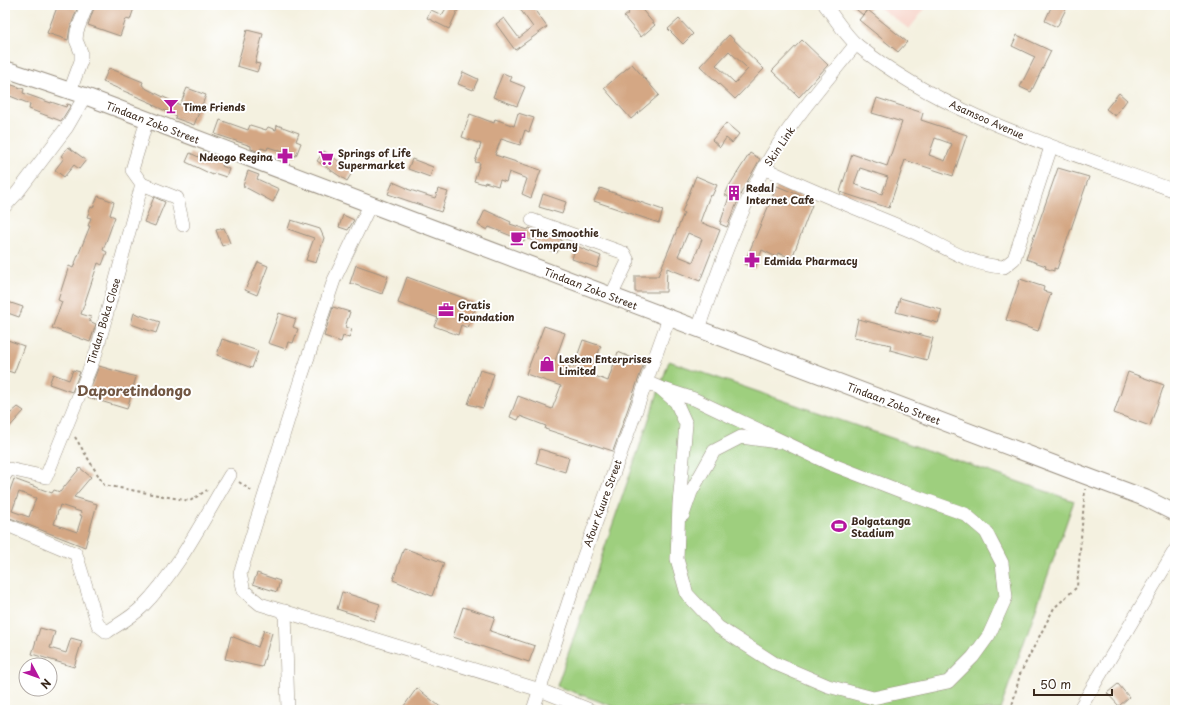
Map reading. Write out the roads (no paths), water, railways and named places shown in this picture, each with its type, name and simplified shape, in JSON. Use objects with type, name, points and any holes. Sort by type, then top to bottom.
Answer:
[{"type":"main road","name":"Tindaan Zoko Street","points":[[5,69],[86,96],[370,205],[698,328],[1145,498],[1175,513]]},
{"type":"street","points":[[70,91],[81,61],[81,52],[76,40],[77,31],[87,5]]},
{"type":"street","name":"Asamsoo Avenue","points":[[825,5],[856,44],[903,78],[955,106],[1051,147],[1110,166],[1175,191]]},
{"type":"street","name":"Skin Link","points":[[698,328],[728,245],[764,168],[802,111],[856,44]]},
{"type":"street","points":[[5,206],[17,193],[67,127],[86,96]]},
{"type":"street","points":[[147,120],[132,170],[142,184],[177,198],[183,225]]},
{"type":"street","points":[[764,168],[806,189],[912,232],[954,254],[995,267],[1004,267],[1014,259],[1051,147]]},
{"type":"street","name":"Tindan Boka Close","points":[[5,475],[9,469],[46,477],[96,353],[142,184]]},
{"type":"street","points":[[370,205],[334,280],[240,574],[244,591],[260,604],[540,690],[590,710]]},
{"type":"street","points":[[532,220],[539,224],[624,253],[628,261],[612,296]]},
{"type":"street","name":"Afour Kuure Street","points":[[533,710],[580,564],[669,318]]},
{"type":"street","points":[[646,382],[694,399],[859,475],[965,514],[986,532],[1002,563],[1006,597],[989,635],[973,657],[948,682],[874,698],[828,686],[774,663],[718,627],[687,594],[677,559],[686,424],[676,402],[660,388]]},
{"type":"street","points":[[678,530],[691,492],[714,451],[741,437],[789,444]]},
{"type":"street","points":[[5,524],[74,552],[98,625],[107,632],[141,608],[153,595],[178,563],[230,475]]},
{"type":"street","points":[[1079,710],[1175,550]]},
{"type":"street","points":[[284,611],[288,710]]},
{"type":"place","name":"Time Friends","points":[[171,106]]},
{"type":"place","name":"Ndeogo Regina","points":[[285,156]]},
{"type":"place","name":"Springs of Life Supermarket","points":[[326,158]]},
{"type":"place","name":"Redal Internet Cafe","points":[[734,193]]},
{"type":"place","name":"The Smoothie Company","points":[[518,238]]},
{"type":"place","name":"Edmida Pharmacy","points":[[752,260]]},
{"type":"place","name":"Gratis Foundation","points":[[446,310]]},
{"type":"place","name":"Lesken Enterprises Limited","points":[[547,364]]},
{"type":"place","name":"Bolgatanga Stadium","points":[[839,526]]},
{"type":"district","name":"Daporetindongo","points":[[134,390]]}]
